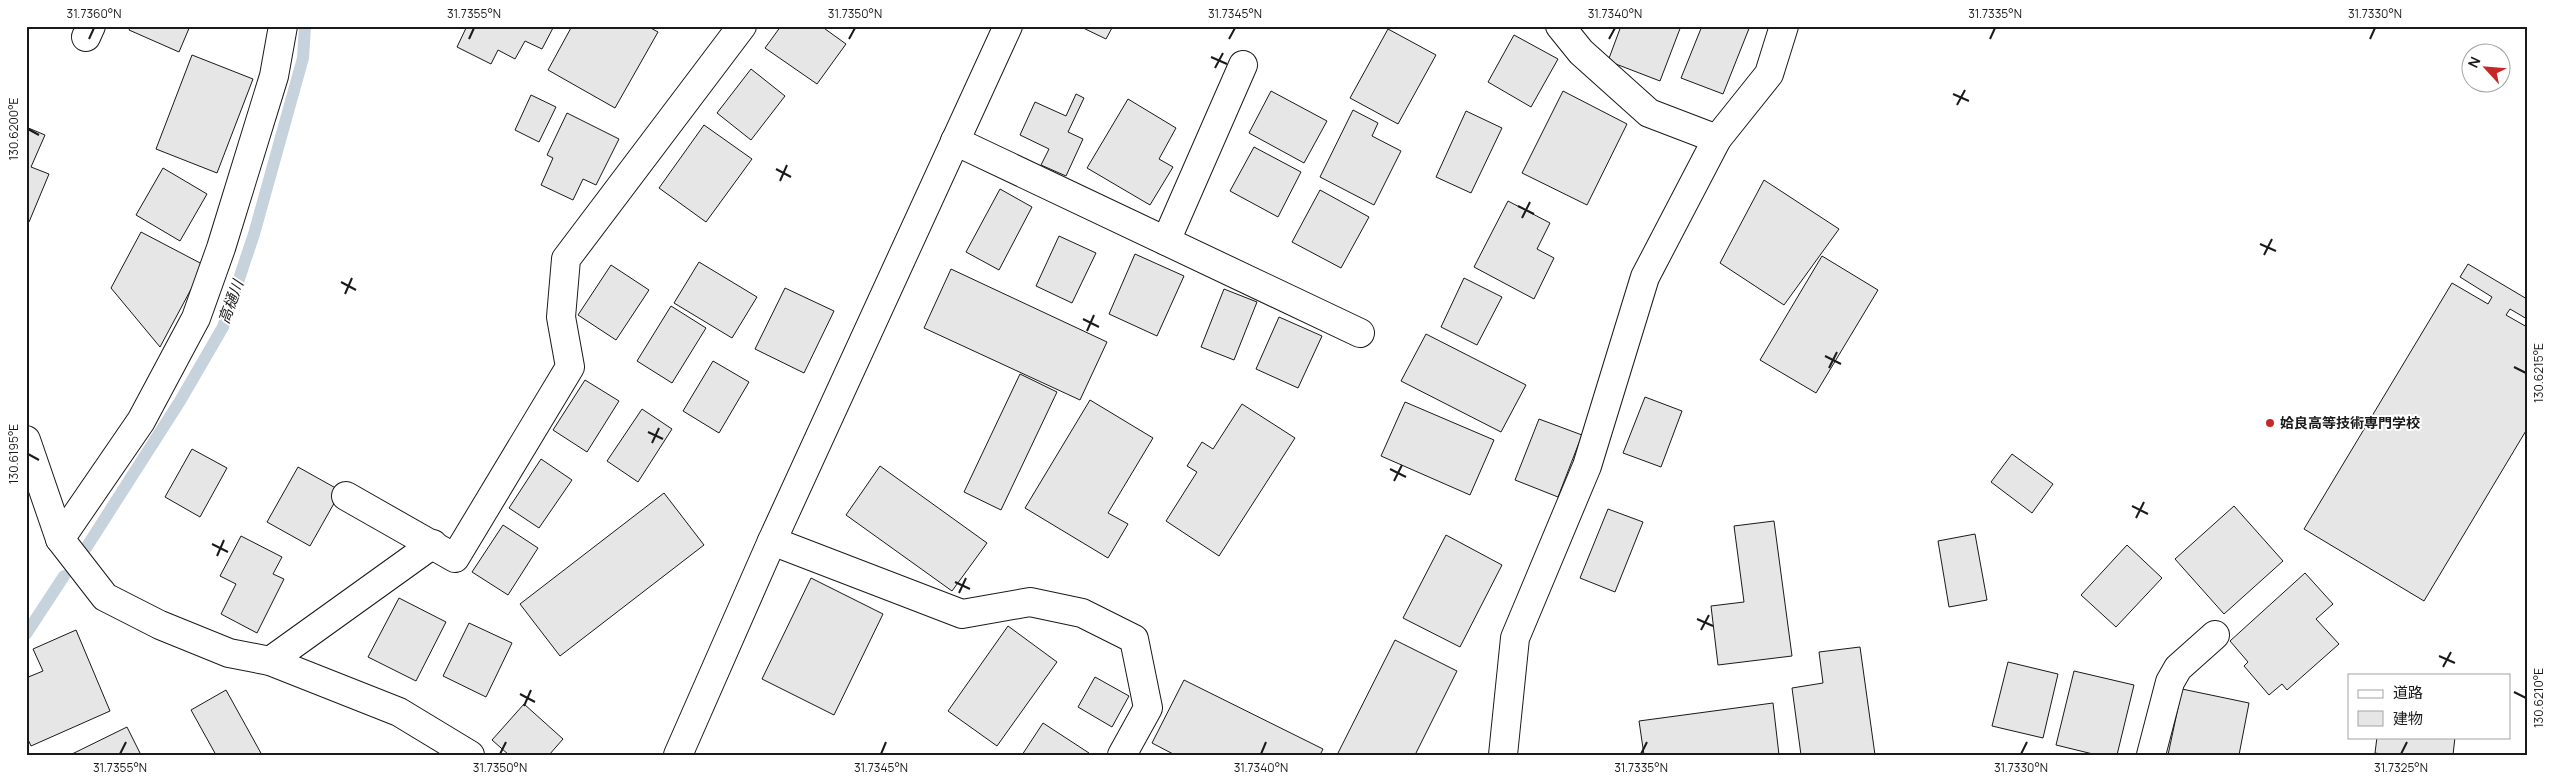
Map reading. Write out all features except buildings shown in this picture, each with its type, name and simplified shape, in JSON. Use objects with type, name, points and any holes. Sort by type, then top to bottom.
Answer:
[{"type":"street","points":[[60,540],[141,421],[196,318],[221,248],[274,76],[283,26]]},
{"type":"street","points":[[346,496],[455,558],[570,366],[561,317],[566,259],[742,26]]},
{"type":"street","points":[[678,755],[772,541],[1008,26]]},
{"type":"street","points":[[1560,26],[1581,52],[1649,113],[1717,139]]},
{"type":"street","points":[[1503,755],[1515,638],[1587,466],[1645,277],[1717,139],[1769,74],[1784,26]]},
{"type":"street","points":[[1166,241],[1243,65]]},
{"type":"street","points":[[955,141],[1360,333]]},
{"type":"street","points":[[26,440],[60,540],[105,597],[160,625],[229,652],[270,661],[399,712],[470,755]]},
{"type":"street","points":[[772,541],[962,614],[1030,602],[1082,613],[1134,639],[1148,708],[1122,755]]},
{"type":"street","points":[[270,661],[433,544]]},
{"type":"street","points":[[2150,755],[2170,682],[2178,668],[2215,634]]},
{"type":"waterway","name":"高樋川","points":[[86,548],[180,401],[223,327],[254,234],[303,58],[305,26]]},
{"type":"waterway","points":[[26,634],[64,576]]},
{"type":"place","name":"姶良高等技術専門学校","points":[[2270,423]]}]
